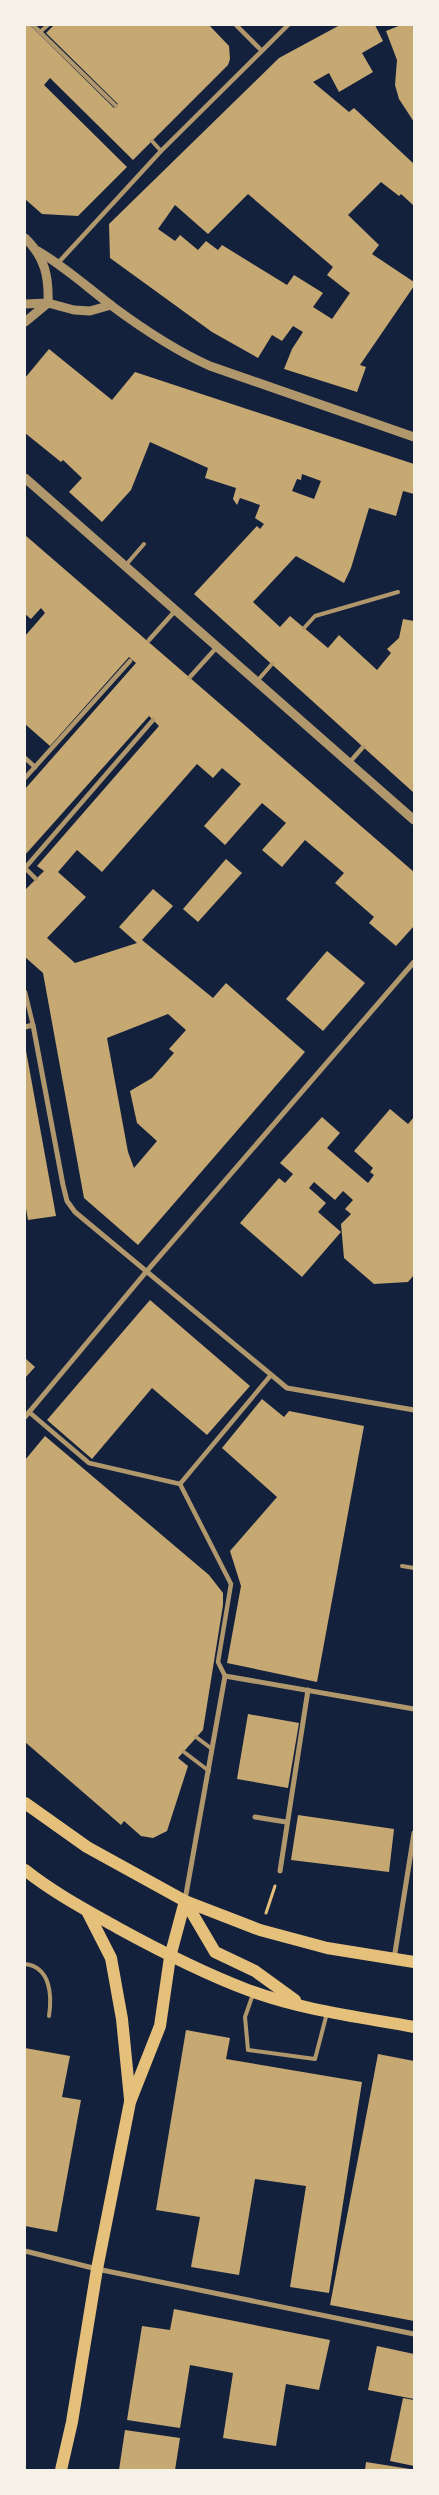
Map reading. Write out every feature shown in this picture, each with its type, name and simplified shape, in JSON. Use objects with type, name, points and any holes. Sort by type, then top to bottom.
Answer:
[{"type":"main road","points":[[25,1803],[87,1847],[185,1901],[260,1930],[327,1948],[414,1962]]},
{"type":"main road","points":[[25,1870],[42,1884],[170,1957],[254,1992],[304,2006],[414,2027]]},
{"type":"main road","points":[[61,2470],[72,2422],[97,2269],[130,2102],[160,2026],[170,1957],[185,1901]]},
{"type":"main road","points":[[185,1901],[215,1952],[255,1972],[304,2006]]},
{"type":"main road","points":[[87,1911],[111,1958],[122,2019],[130,2102]]},
{"type":"street","points":[[236,25],[261,50]]},
{"type":"street","points":[[58,263],[161,151],[288,25]]},
{"type":"street","points":[[25,238],[38,251],[58,263],[110,305],[166,344],[195,360],[414,437]]},
{"type":"street","points":[[38,251],[47,272],[48,303]]},
{"type":"street","points":[[25,304],[48,303],[74,310],[90,311],[110,305]]},
{"type":"street","points":[[25,322],[48,303]]},
{"type":"street","points":[[25,478],[414,820]]},
{"type":"street","points":[[149,640],[175,611]]},
{"type":"street","points":[[190,678],[217,647]]},
{"type":"street","points":[[25,778],[130,660]]},
{"type":"street","points":[[36,879],[25,868],[153,720]]},
{"type":"street","points":[[349,763],[363,747]]},
{"type":"street","points":[[25,758],[34,767]]},
{"type":"street","points":[[180,1484],[89,1463],[27,1415],[146,1272],[414,962]]},
{"type":"street","points":[[25,992],[67,1201],[75,1212],[287,1388],[414,1410]]},
{"type":"street","points":[[25,1026],[33,1025]]},
{"type":"street","points":[[180,1484],[271,1375]]},
{"type":"street","points":[[180,1484],[231,1584],[218,1662],[225,1676],[185,1901]]},
{"type":"street","points":[[225,1676],[414,1709]]},
{"type":"street","points":[[280,1871],[286,1822],[308,1690]]},
{"type":"street","points":[[255,1817],[286,1822]]},
{"type":"street","points":[[394,1959],[414,1833]]},
{"type":"street","points":[[25,2251],[97,2269],[414,2334]]},
{"type":"lane","points":[[33,25],[116,106]]},
{"type":"lane","points":[[40,32],[48,25]]},
{"type":"lane","points":[[152,141],[161,151]]},
{"type":"lane","points":[[125,566],[144,544]]},
{"type":"lane","points":[[304,628],[315,616],[398,592]]},
{"type":"lane","points":[[256,682],[272,664]]},
{"type":"lane","points":[[402,1566],[414,1568]]},
{"type":"lane","points":[[196,1737],[212,1749]]},
{"type":"lane","points":[[184,1752],[209,1772]]},
{"type":"lane","points":[[25,1964],[41,1970],[48,1982],[52,2000],[49,2016]]},
{"type":"lane","points":[[254,1992],[245,2017],[248,2050],[314,2059],[328,2011]]},
{"type":"path","points":[[260,1930],[280,1871]]},
{"type":"building","points":[[25,25],[30,25],[114,108],[118,104],[46,33],[54,25],[209,25],[229,46],[230,59],[228,65],[133,160],[50,78],[44,85],[127,167],[78,216],[42,214],[25,199]]},
{"type":"building","points":[[340,25],[375,25],[383,41],[362,53],[373,72],[339,92],[329,73],[313,82],[349,112],[354,108],[414,164],[413,205],[401,194],[399,196],[381,182],[348,215],[379,245],[372,254],[414,282],[414,286],[360,365],[366,367],[357,392],[284,369],[292,349],[303,332],[293,326],[282,341],[272,335],[258,358],[212,332],[110,258],[109,224],[279,58]],"holes":[[[248,194],[333,267],[327,275],[350,293],[332,319],[313,307],[323,293],[294,275],[287,285],[222,245],[218,250],[206,241],[198,250],[180,235],[175,241],[158,229],[175,205],[208,234]]]},
{"type":"building","points":[[401,25],[414,25],[414,122],[399,99],[395,85],[397,60],[386,31]]},
{"type":"building","points":[[49,349],[112,400],[135,372],[414,464],[414,494],[403,491],[396,516],[369,508],[351,568],[344,583],[296,556],[253,602],[280,627],[290,616],[328,648],[339,635],[377,670],[391,653],[387,649],[399,638],[403,619],[414,621],[414,793],[194,594],[257,526],[260,529],[264,524],[255,518],[260,505],[240,498],[237,505],[233,499],[236,488],[205,478],[208,468],[150,442],[131,490],[102,522],[69,492],[82,478],[63,460],[61,462],[25,433],[25,378]],"holes":[[[302,474],[321,481],[314,499],[292,491],[297,479],[301,480]]]},
{"type":"building","points":[[25,535],[414,872],[414,926],[396,946],[369,923],[374,917],[335,883],[344,873],[305,840],[282,867],[262,850],[286,823],[262,803],[225,845],[204,826],[241,784],[222,768],[213,778],[197,764],[102,872],[77,850],[58,872],[86,897],[47,938],[75,963],[137,943],[119,927],[153,889],[173,906],[142,940],[213,998],[226,983],[305,1052],[138,1245],[84,1198],[43,973],[25,957],[25,890],[44,871],[37,866],[159,726],[149,716],[25,855],[25,789],[136,663],[129,657],[50,746],[25,724],[25,636],[45,613],[41,608],[31,619],[25,614]],"holes":[[[168,1014],[186,1030],[169,1049],[174,1053],[152,1078],[130,1091],[137,1123],[157,1141],[134,1168],[128,1152],[107,1038]]]},
{"type":"building","points":[[226,859],[242,873],[198,922],[183,909]]},
{"type":"building","points":[[327,951],[365,983],[323,1031],[286,999]]},
{"type":"building","points":[[25,1045],[56,1216],[28,1220],[25,1203]]},
{"type":"building","points":[[390,1109],[408,1124],[414,1117],[414,1275],[408,1282],[374,1284],[344,1258],[341,1224],[351,1214],[345,1209],[353,1200],[343,1191],[335,1200],[314,1182],[309,1188],[326,1203],[318,1212],[341,1232],[302,1277],[240,1223],[279,1178],[285,1183],[293,1174],[280,1163],[322,1117],[340,1133],[327,1148],[368,1183],[374,1175],[370,1172],[373,1168],[354,1151]]},
{"type":"building","points":[[150,1300],[250,1386],[207,1435],[152,1388],[92,1459],[47,1420]]},
{"type":"building","points":[[25,1358],[35,1367],[25,1378]]},
{"type":"building","points":[[262,1399],[284,1417],[289,1411],[364,1426],[317,1682],[227,1663],[241,1586],[230,1551],[277,1497],[222,1448]]},
{"type":"building","points":[[45,1436],[209,1575],[223,1593],[223,1605],[203,1730],[178,1758],[188,1766],[167,1831],[153,1838],[141,1836],[124,1821],[121,1825],[25,1742],[25,1460]]},
{"type":"building","points":[[248,1714],[299,1723],[288,1788],[237,1779]]},
{"type":"building","points":[[298,1815],[394,1829],[389,1872],[291,1860]]},
{"type":"building","points":[[186,2030],[230,2038],[226,2059],[362,2082],[329,2293],[290,2287],[306,2186],[255,2179],[239,2275],[191,2267],[200,2217],[156,2210]]},
{"type":"building","points":[[25,2048],[70,2056],[62,2097],[81,2100],[57,2232],[25,2226]]},
{"type":"building","points":[[378,2054],[414,2061],[414,2321],[330,2305]]},
{"type":"building","points":[[174,2309],[330,2340],[319,2390],[286,2384],[276,2446],[223,2438],[233,2373],[190,2365],[180,2428],[127,2420],[142,2326],[170,2330]]},
{"type":"building","points":[[377,2346],[414,2354],[414,2399],[368,2390]]},
{"type":"building","points":[[403,2398],[414,2400],[414,2466],[390,2461]]},
{"type":"building","points":[[125,2430],[180,2438],[175,2470],[119,2470]]},
{"type":"building","points":[[366,2462],[410,2469],[365,2470]]}]
